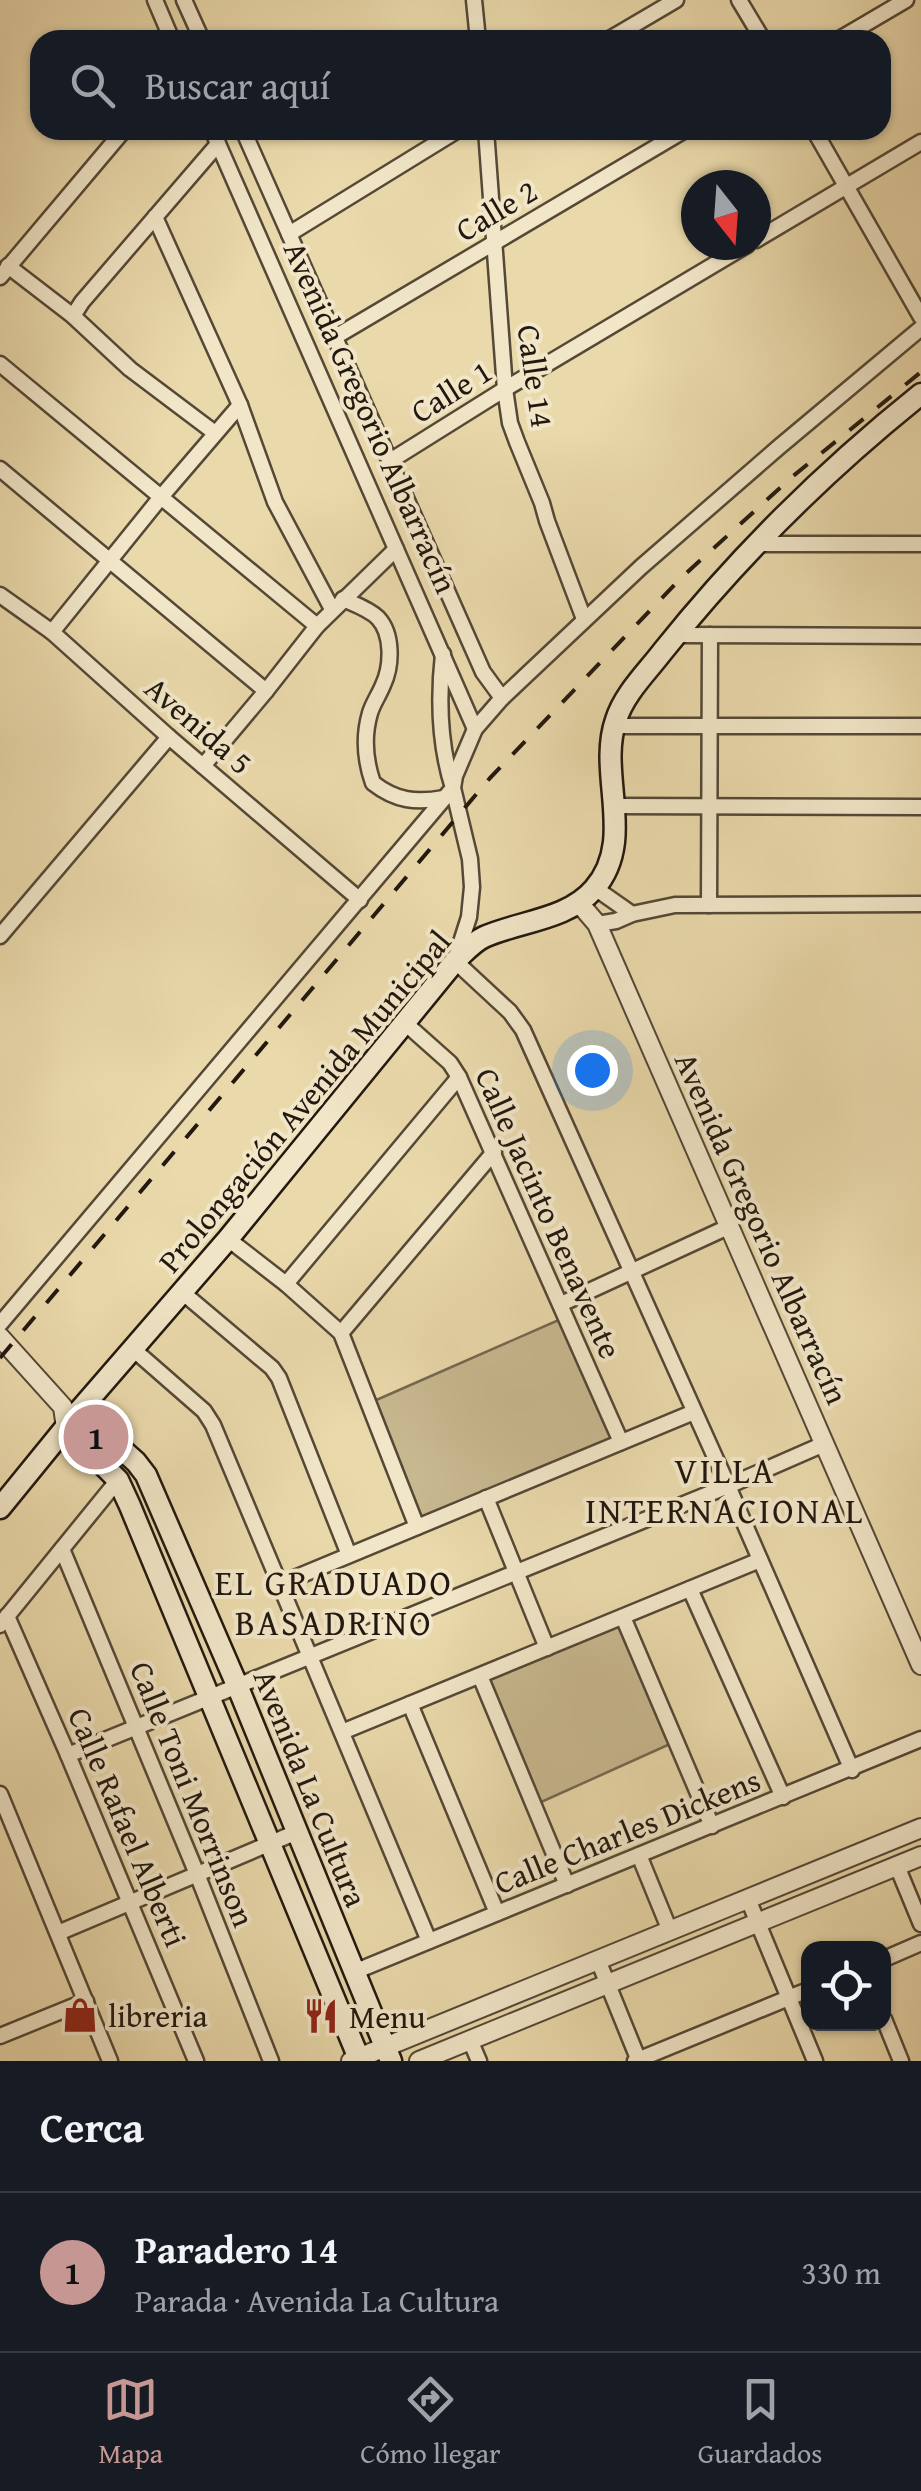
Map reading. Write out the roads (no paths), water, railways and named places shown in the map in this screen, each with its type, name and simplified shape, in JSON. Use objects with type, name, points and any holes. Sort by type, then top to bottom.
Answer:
[{"type":"main road","name":"Prolongación Avenida Municipal","points":[[0,1508],[69,1415],[133,1350],[228,1239],[455,961],[481,938],[563,911],[595,888],[611,859],[616,806],[614,726],[634,689],[756,544],[827,475],[921,394]]},
{"type":"main road","name":"Avenida La Cultura","points":[[69,1415],[118,1480],[211,1696],[357,2060]]},
{"type":"main road","name":"Avenida La Cultura","points":[[69,1415],[136,1462],[146,1475],[388,2054]]},
{"type":"street","points":[[155,0],[168,30]]},
{"type":"street","points":[[184,0],[198,30]]},
{"type":"street","points":[[474,0],[477,30]]},
{"type":"street","points":[[625,30],[676,0]]},
{"type":"street","points":[[739,0],[757,30]]},
{"type":"street","points":[[855,30],[906,0]]},
{"type":"street","points":[[116,140],[4,272],[72,316],[130,369],[216,433]]},
{"type":"street","points":[[72,316],[213,140]]},
{"type":"street","name":"Avenida Gregorio Albarracín","points":[[216,140],[476,729]]},
{"type":"street","name":"Avenida Gregorio Albarracín","points":[[247,140],[483,672],[502,698]]},
{"type":"street","points":[[290,234],[442,140]]},
{"type":"street","name":"Calle 14","points":[[487,140],[510,424],[584,619]]},
{"type":"street","name":"Calle 2","points":[[335,337],[668,140]]},
{"type":"street","points":[[820,140],[921,316]]},
{"type":"street","points":[[771,231],[921,142]]},
{"type":"street","points":[[154,218],[240,405],[276,502],[338,604],[379,618],[386,634],[389,668],[367,727],[366,756],[373,783],[412,802],[449,793]]},
{"type":"street","name":"Calle 1","points":[[390,461],[723,260]]},
{"type":"street","points":[[0,1324],[449,793],[476,729],[502,698],[584,619],[921,328]]},
{"type":"street","points":[[0,364],[316,626]]},
{"type":"street","points":[[52,632],[240,405]]},
{"type":"street","points":[[0,470],[266,691]]},
{"type":"street","points":[[756,544],[921,544]]},
{"type":"street","points":[[203,766],[316,626],[396,549]]},
{"type":"street","name":"Avenida 5","points":[[0,595],[52,632],[360,900]]},
{"type":"street","points":[[676,635],[921,636]]},
{"type":"street","points":[[709,905],[710,635]]},
{"type":"street","points":[[442,654],[440,713],[449,793],[470,858],[472,887],[469,917],[455,961],[510,1012],[523,1030],[852,1770]]},
{"type":"street","points":[[614,726],[921,726]]},
{"type":"street","points":[[0,936],[169,737]]},
{"type":"street","points":[[616,806],[921,807]]},
{"type":"street","points":[[595,888],[632,914]]},
{"type":"street","name":"Avenida Gregorio Albarracín","points":[[579,902],[596,924],[921,1665]]},
{"type":"street","points":[[596,924],[674,905],[921,904]]},
{"type":"street","name":"Calle Jacinto Benavente","points":[[404,1023],[450,1063],[459,1077],[621,1442]]},
{"type":"street","points":[[286,1284],[459,1077]]},
{"type":"street","points":[[341,1333],[494,1152]]},
{"type":"street","points":[[561,1304],[728,1226]]},
{"type":"street","points":[[228,1239],[341,1333],[417,1527]]},
{"type":"street","points":[[182,1292],[279,1378],[349,1555]]},
{"type":"street","name":"Avenida La Cultura","points":[[0,1337],[69,1415]]},
{"type":"street","points":[[133,1350],[204,1411],[213,1425],[429,1941]]},
{"type":"street","points":[[280,1584],[694,1412]]},
{"type":"street","points":[[68,1755],[824,1444]]},
{"type":"street","points":[[3,1620],[118,1480]]},
{"type":"street","points":[[486,1498],[547,1648]]},
{"type":"street","name":"Calle Toni Morrinson","points":[[62,1549],[271,2061]]},
{"type":"street","points":[[342,1732],[760,1560]]},
{"type":"street","points":[[690,1589],[783,1798]]},
{"type":"street","points":[[623,1617],[712,1826]]},
{"type":"street","name":"Calle Rafael Alberti","points":[[3,1620],[68,1755],[196,2061]]},
{"type":"street","points":[[480,1676],[567,1885]]},
{"type":"street","points":[[410,1704],[498,1913]]},
{"type":"street","name":"Calle Charles Dickens","points":[[354,1972],[921,1739]]},
{"type":"street","points":[[0,1794],[110,2061]]},
{"type":"street","points":[[357,2060],[388,2054],[598,1960],[921,1828]]},
{"type":"street","points":[[58,1932],[297,1832]]},
{"type":"street","points":[[639,1855],[670,1931]]},
{"type":"street","points":[[419,2061],[921,1856]]},
{"type":"street","points":[[896,1866],[921,1924]]},
{"type":"street","points":[[748,1899],[815,2061]]},
{"type":"street","points":[[891,1956],[921,1943]]},
{"type":"street","points":[[598,1960],[638,2060],[801,1993]]},
{"type":"street","points":[[0,2036],[86,2000]]},
{"type":"street","points":[[889,2031],[901,2061]]},
{"type":"street","points":[[470,2040],[478,2061]]},
{"type":"railway","points":[[0,1358],[490,778],[682,577],[792,477],[921,372]]},
{"type":"place","name":"Paradero 14","points":[[96,1437]]},
{"type":"place","name":"libreria","points":[[80,2015]]},
{"type":"place","name":"Menu","points":[[321,2016]]},
{"type":"district","name":"VILLA INTERNACIONAL","points":[[725,1490]]},
{"type":"district","name":"EL GRADUADO BASADRINO","points":[[334,1602]]}]
